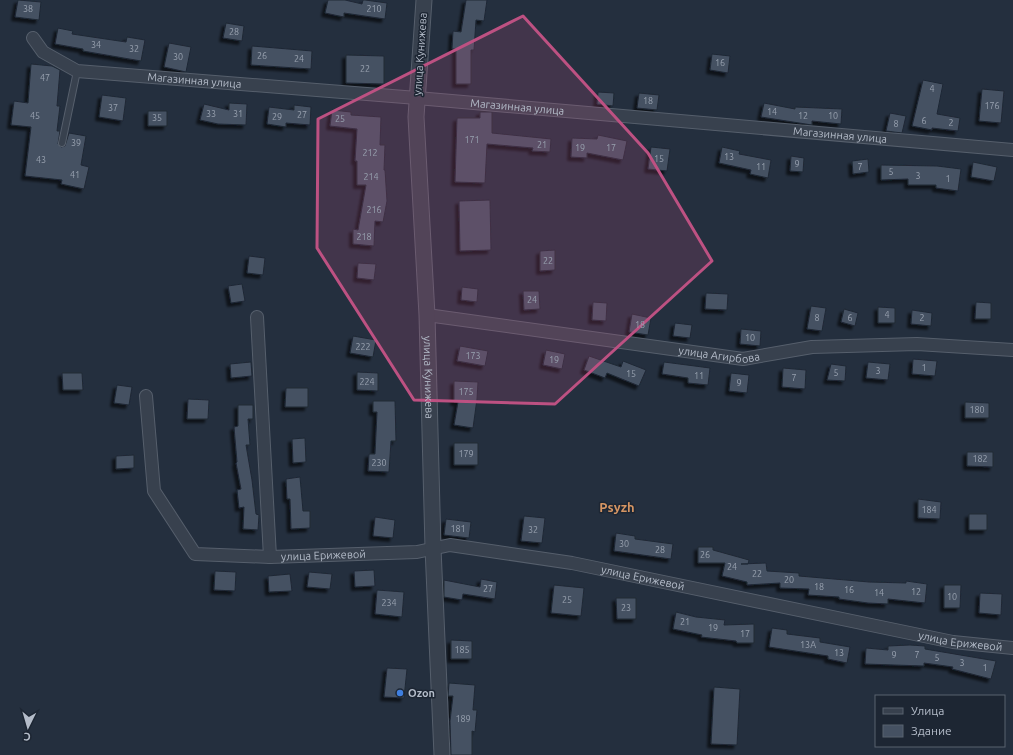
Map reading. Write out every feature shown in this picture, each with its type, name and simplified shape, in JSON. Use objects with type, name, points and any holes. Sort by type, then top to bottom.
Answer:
[{"type":"street","name":"улица Кунижева","points":[[424,0],[416,117],[427,315],[433,548],[442,755]]},
{"type":"street","name":"Магазинная улица","points":[[34,38],[43,52],[77,71],[417,98],[1013,150]]},
{"type":"street","name":"улица Агирбова","points":[[427,315],[743,359],[812,347],[917,344],[1013,350]]},
{"type":"street","name":"улица Ерижевой","points":[[257,317],[270,557]]},
{"type":"street","name":"улица Ерижевой","points":[[146,396],[154,491],[195,554],[270,557],[417,552],[450,545],[572,563],[953,642],[1013,648]]},
{"type":"lane","points":[[62,143],[77,71]]},
{"type":"highlighted area","points":[[523,16],[648,153],[712,261],[555,404],[414,400],[317,248],[318,119]]},
{"type":"building","points":[[18,0],[41,2],[39,20],[15,17]]},
{"type":"building","points":[[328,0],[345,0],[362,4],[363,0],[387,3],[385,19],[344,13],[344,17],[325,13]]},
{"type":"building","points":[[466,0],[487,0],[484,21],[476,20],[474,50],[471,50],[471,84],[456,84],[456,49],[452,49],[453,31],[461,32]]},
{"type":"building","points":[[226,23],[244,26],[242,41],[223,38]]},
{"type":"building","points":[[58,28],[73,31],[72,34],[126,42],[127,37],[145,40],[141,61],[83,51],[83,49],[55,44]]},
{"type":"building","points":[[169,43],[191,47],[186,72],[164,67]]},
{"type":"building","points":[[252,46],[312,51],[311,69],[251,65]]},
{"type":"building","points":[[712,54],[730,56],[728,73],[710,70]]},
{"type":"building","points":[[346,55],[384,56],[384,84],[346,83]]},
{"type":"building","points":[[31,64],[52,66],[60,70],[57,106],[60,106],[57,131],[60,131],[58,144],[61,147],[65,146],[69,133],[86,136],[81,165],[89,167],[84,189],[61,184],[62,180],[25,176],[31,127],[11,125],[14,101],[28,103]]},
{"type":"building","points":[[923,80],[943,84],[937,114],[960,118],[958,131],[932,128],[932,130],[912,126]]},
{"type":"building","points":[[982,89],[1004,91],[1001,123],[979,121]]},
{"type":"building","points":[[598,92],[614,93],[613,106],[597,104]]},
{"type":"building","points":[[639,93],[659,95],[657,110],[637,108]]},
{"type":"building","points":[[102,95],[126,98],[123,121],[99,117]]},
{"type":"building","points":[[229,103],[247,104],[246,125],[218,124],[200,120],[204,104],[229,110]]},
{"type":"building","points":[[764,103],[795,109],[795,107],[842,109],[841,124],[812,121],[812,125],[761,117]]},
{"type":"building","points":[[294,105],[311,107],[310,125],[286,123],[286,127],[267,124],[269,107],[294,110]]},
{"type":"building","points":[[332,110],[351,112],[351,115],[381,117],[380,145],[385,145],[384,170],[387,201],[383,222],[375,221],[374,246],[353,244],[353,229],[358,230],[366,185],[357,185],[357,161],[355,161],[357,129],[330,126]]},
{"type":"building","points":[[148,111],[167,111],[167,126],[148,126]]},
{"type":"building","points":[[480,112],[492,112],[492,133],[551,139],[550,152],[532,151],[533,148],[487,144],[485,183],[455,182],[457,118],[480,118]]},
{"type":"building","points":[[890,113],[906,116],[902,133],[886,131]]},
{"type":"building","points":[[598,135],[627,141],[623,160],[587,153],[587,158],[571,157],[572,138],[597,139]]},
{"type":"building","points":[[651,147],[670,149],[667,171],[648,169]]},
{"type":"building","points":[[722,147],[740,151],[739,154],[771,160],[768,178],[750,174],[751,170],[719,163]]},
{"type":"building","points":[[791,156],[804,158],[803,172],[790,171]]},
{"type":"building","points":[[868,159],[869,172],[853,174],[852,161]]},
{"type":"building","points":[[973,162],[997,167],[994,181],[971,177]]},
{"type":"building","points":[[881,165],[937,166],[961,169],[958,191],[936,188],[936,185],[908,185],[908,179],[881,180]]},
{"type":"building","points":[[490,200],[491,250],[460,251],[459,201]]},
{"type":"building","points":[[555,250],[555,270],[540,271],[540,251]]},
{"type":"building","points":[[249,256],[265,258],[263,275],[247,273]]},
{"type":"building","points":[[358,263],[376,264],[374,280],[357,278]]},
{"type":"building","points":[[242,284],[245,301],[231,303],[228,286]]},
{"type":"building","points":[[462,287],[478,289],[477,302],[461,300]]},
{"type":"building","points":[[523,291],[539,291],[540,309],[524,310]]},
{"type":"building","points":[[706,293],[728,294],[727,310],[705,309]]},
{"type":"building","points":[[593,302],[607,303],[606,321],[592,320]]},
{"type":"building","points":[[976,302],[991,303],[991,319],[975,319]]},
{"type":"building","points":[[811,306],[826,308],[822,331],[807,329]]},
{"type":"building","points":[[878,307],[895,308],[895,323],[878,323]]},
{"type":"building","points":[[844,309],[858,313],[855,326],[841,322]]},
{"type":"building","points":[[912,310],[932,313],[931,326],[911,324]]},
{"type":"building","points":[[632,314],[651,318],[648,335],[629,332]]},
{"type":"building","points":[[675,323],[692,325],[690,338],[673,336]]},
{"type":"building","points":[[741,329],[761,331],[760,346],[740,344]]},
{"type":"building","points":[[353,336],[376,340],[373,357],[350,353]]},
{"type":"building","points":[[460,346],[488,351],[485,366],[457,361]]},
{"type":"building","points":[[546,350],[565,354],[562,369],[543,365]]},
{"type":"building","points":[[589,356],[621,367],[623,361],[646,370],[639,386],[607,373],[605,378],[584,370]]},
{"type":"building","points":[[913,359],[937,361],[935,376],[912,374]]},
{"type":"building","points":[[251,362],[252,376],[231,378],[230,364]]},
{"type":"building","points":[[664,362],[710,368],[708,385],[688,383],[688,378],[662,374]]},
{"type":"building","points":[[868,362],[890,364],[888,380],[866,378]]},
{"type":"building","points":[[831,364],[846,366],[845,381],[827,380]]},
{"type":"building","points":[[783,368],[806,370],[805,389],[782,387]]},
{"type":"building","points":[[357,372],[378,373],[378,391],[357,390]]},
{"type":"building","points":[[62,373],[82,373],[83,390],[63,390]]},
{"type":"building","points":[[731,373],[749,375],[747,393],[729,391]]},
{"type":"building","points":[[454,381],[478,382],[473,428],[454,425],[458,402],[454,402]]},
{"type":"building","points":[[117,385],[132,387],[129,405],[114,403]]},
{"type":"building","points":[[286,388],[308,388],[308,407],[285,407]]},
{"type":"building","points":[[188,399],[209,400],[208,419],[187,419]]},
{"type":"building","points":[[373,401],[395,401],[396,441],[391,441],[389,472],[368,471],[369,454],[375,454],[377,412],[373,412]]},
{"type":"building","points":[[965,402],[989,403],[989,418],[965,418]]},
{"type":"building","points":[[238,405],[253,405],[253,419],[248,419],[250,445],[246,445],[256,514],[259,515],[258,530],[243,529],[244,507],[239,508],[237,490],[241,489],[236,463],[234,427],[238,426]]},
{"type":"building","points":[[305,438],[306,462],[293,463],[292,439]]},
{"type":"building","points":[[454,443],[478,443],[478,465],[454,465]]},
{"type":"building","points":[[967,452],[993,452],[993,467],[967,466]]},
{"type":"building","points":[[134,455],[134,468],[116,469],[116,456]]},
{"type":"building","points":[[300,477],[303,511],[310,511],[310,528],[291,529],[290,499],[287,499],[286,479]]},
{"type":"building","points":[[918,499],[941,502],[940,519],[918,518]]},
{"type":"building","points":[[969,514],[987,514],[987,530],[969,530]]},
{"type":"building","points":[[524,516],[545,518],[542,543],[521,541]]},
{"type":"building","points":[[375,517],[395,520],[393,538],[373,536]]},
{"type":"building","points":[[446,519],[471,522],[469,538],[444,535]]},
{"type":"building","points":[[616,533],[635,536],[635,539],[673,544],[671,559],[614,551]]},
{"type":"building","points":[[698,547],[713,547],[713,550],[749,560],[748,564],[766,563],[767,571],[799,573],[799,576],[869,582],[906,583],[906,581],[927,584],[925,603],[888,599],[888,604],[868,603],[839,599],[839,597],[808,595],[809,589],[780,588],[780,583],[747,585],[747,582],[722,576],[725,563],[698,563]]},
{"type":"building","points":[[374,570],[375,586],[355,587],[354,571]]},
{"type":"building","points":[[215,571],[236,572],[235,591],[214,590]]},
{"type":"building","points":[[309,572],[332,574],[330,589],[307,587]]},
{"type":"building","points":[[290,574],[292,591],[269,592],[268,576]]},
{"type":"building","points":[[481,579],[497,582],[495,599],[463,594],[462,600],[444,597],[444,580],[480,587]]},
{"type":"building","points":[[554,585],[584,588],[581,616],[551,613]]},
{"type":"building","points":[[944,585],[961,585],[960,608],[944,608]]},
{"type":"building","points":[[377,590],[404,592],[402,617],[375,614]]},
{"type":"building","points":[[980,593],[1002,594],[1001,615],[979,613]]},
{"type":"building","points":[[616,598],[636,598],[636,619],[617,619]]},
{"type":"building","points":[[676,612],[696,617],[725,620],[724,625],[754,624],[754,643],[737,643],[736,641],[701,637],[702,635],[673,629]]},
{"type":"building","points":[[772,628],[787,630],[787,634],[820,638],[820,642],[850,647],[847,663],[828,659],[828,656],[769,647]]},
{"type":"building","points":[[451,640],[472,641],[472,659],[451,659]]},
{"type":"building","points":[[888,646],[925,646],[925,649],[996,661],[991,679],[952,669],[953,667],[924,663],[924,666],[865,664],[866,648],[888,650]]},
{"type":"building","points":[[387,668],[407,669],[404,698],[384,697]]},
{"type":"building","points":[[449,683],[475,685],[473,710],[477,710],[475,732],[472,731],[472,755],[451,755],[450,721],[453,696],[448,696]]},
{"type":"building","points":[[714,687],[740,689],[737,745],[711,744]]},
{"type":"place","name":"Ozon","points":[[400,693]]},
{"type":"district","name":"Psyzh","points":[[617,507]]}]
